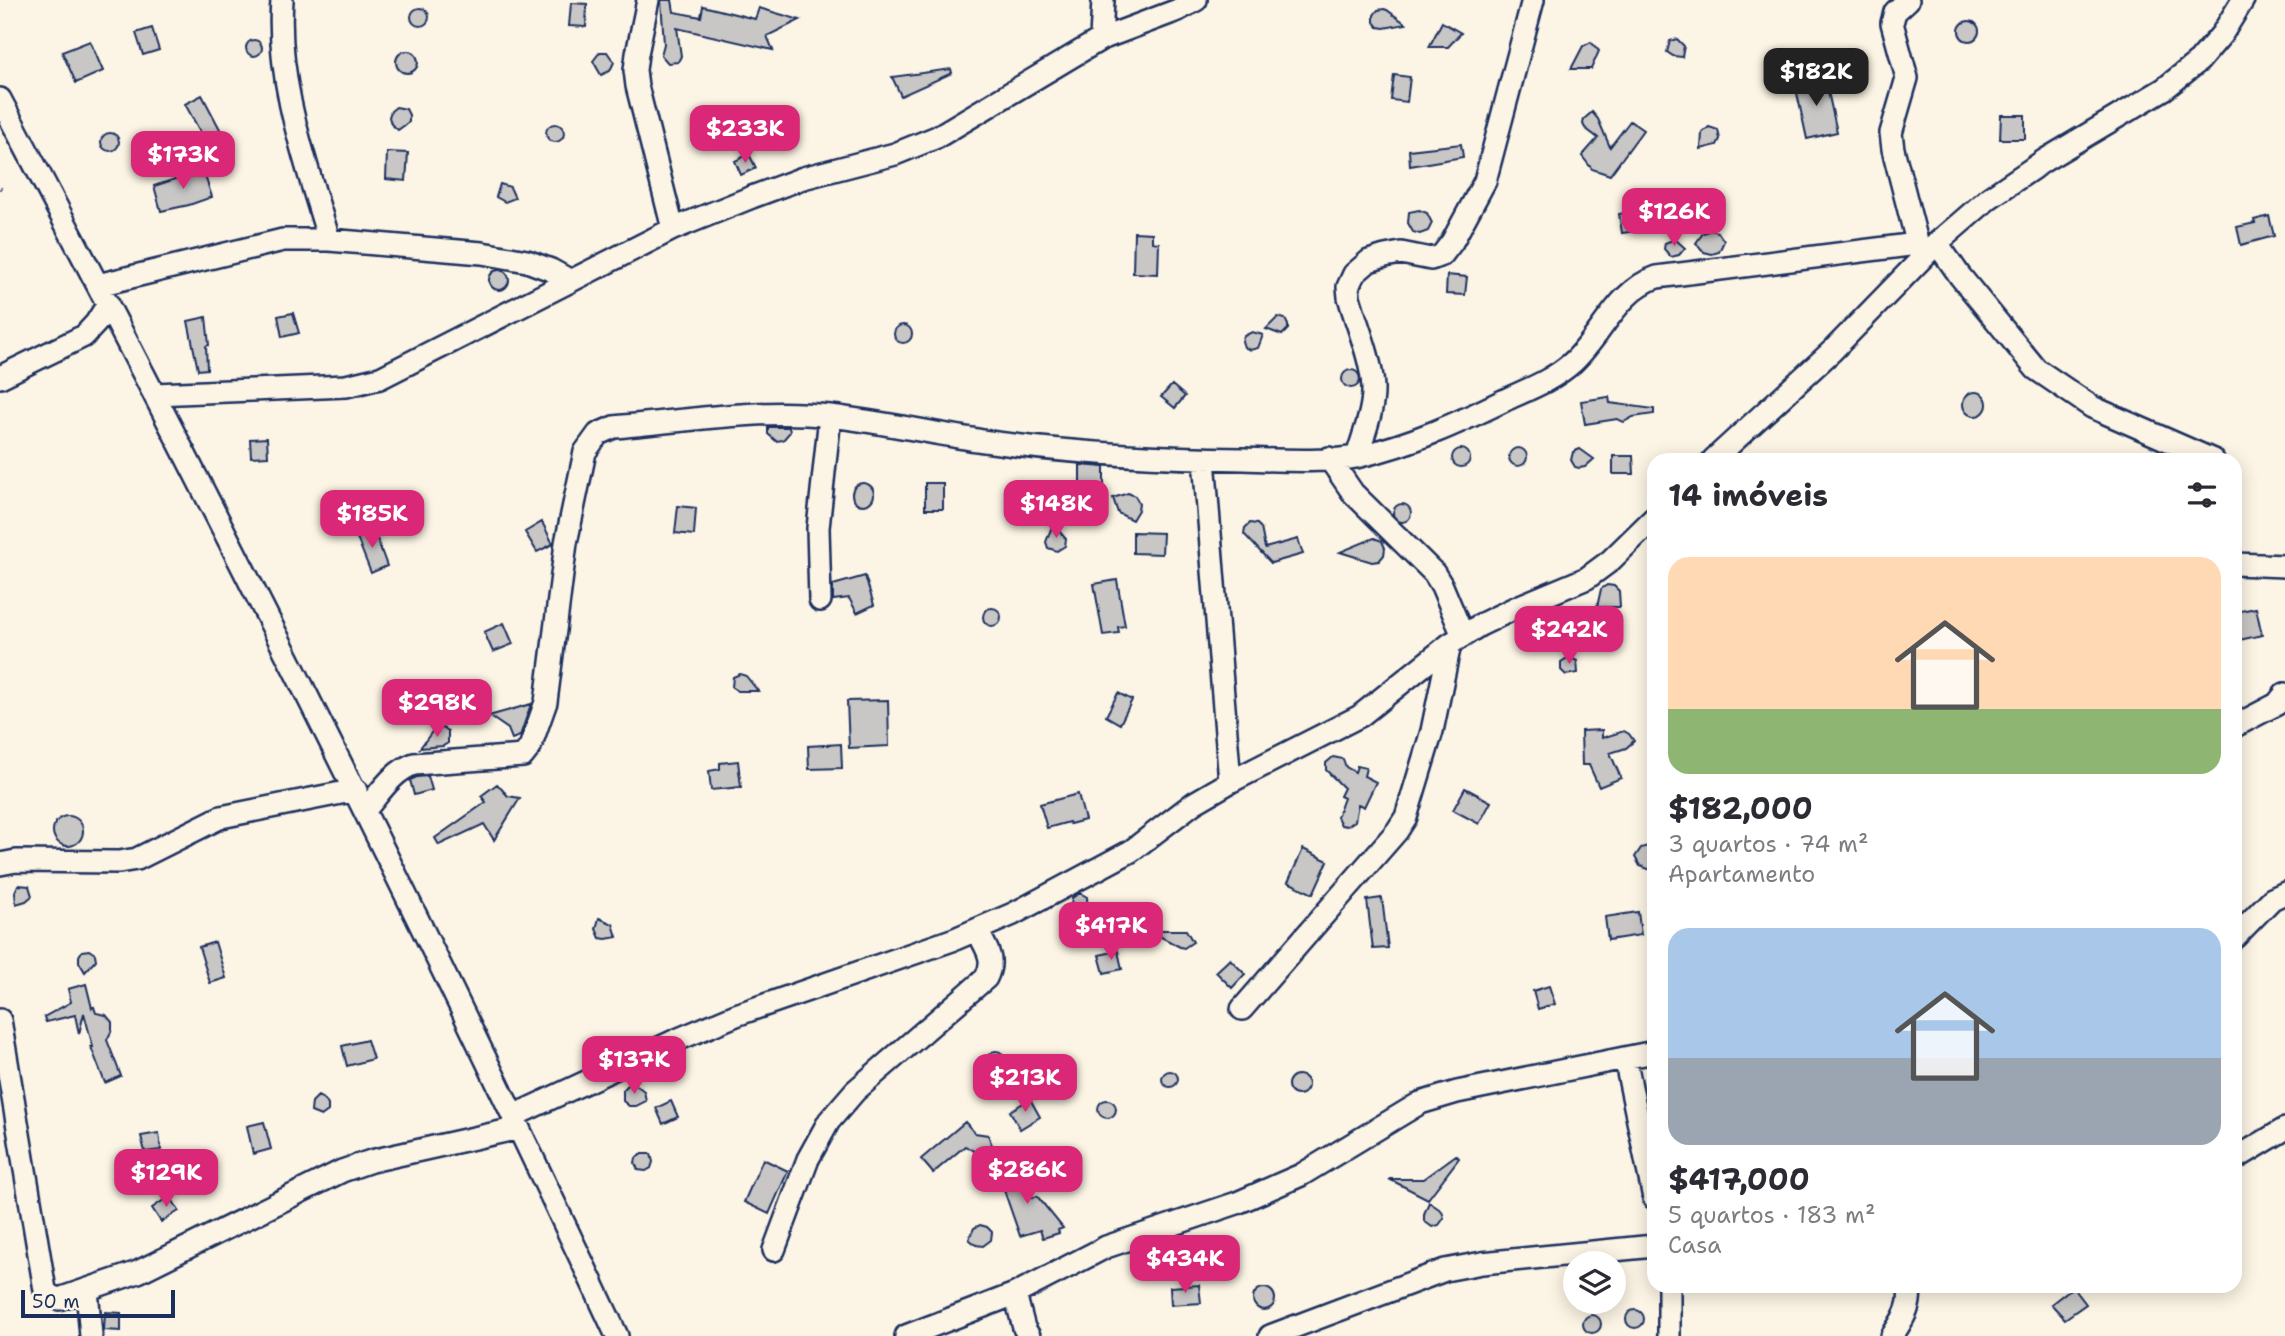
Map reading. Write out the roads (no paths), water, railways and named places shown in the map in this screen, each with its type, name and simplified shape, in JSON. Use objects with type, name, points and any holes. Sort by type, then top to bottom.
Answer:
[{"type":"street","points":[[282,0],[284,71],[296,130],[330,240]]},
{"type":"street","points":[[648,0],[635,70],[673,229]]},
{"type":"street","points":[[1101,39],[1103,0]]},
{"type":"street","points":[[155,394],[346,386],[380,378],[673,229],[803,178],[895,155],[937,137],[1101,39],[1178,10],[1196,0]]},
{"type":"street","points":[[1357,457],[1369,416],[1373,388],[1348,287],[1354,274],[1369,261],[1401,253],[1431,259],[1441,255],[1452,242],[1485,181],[1533,0]]},
{"type":"street","points":[[1908,0],[1895,12],[1892,23],[1907,78],[1891,132],[1925,248],[1960,276],[2036,369],[2092,407],[2197,453]]},
{"type":"street","points":[[1721,453],[1832,351],[1925,248],[2034,167],[2164,89],[2182,75],[2199,61],[2222,34],[2243,0]]},
{"type":"street","points":[[0,99],[155,394],[356,790],[617,1336]]},
{"type":"street","points":[[98,285],[283,240],[330,240],[482,253],[527,261],[569,280]]},
{"type":"street","points":[[365,810],[403,768],[414,764],[523,756],[530,747],[546,702],[566,543],[585,452],[598,434],[614,428],[772,412],[830,416],[985,441],[1083,452],[1204,459],[1357,457],[1443,430],[1555,377],[1574,361],[1630,292],[1644,281],[1657,277],[1925,248]]},
{"type":"street","points":[[0,377],[83,336],[96,323],[108,304]]},
{"type":"street","points":[[820,600],[818,528],[830,416]]},
{"type":"street","points":[[1242,1009],[1397,831],[1406,817],[1457,640],[1443,586],[1434,573],[1353,493],[1329,458]]},
{"type":"street","points":[[1204,459],[1230,782]]},
{"type":"street","points":[[0,1020],[45,1290],[50,1296],[59,1299],[138,1272],[184,1251],[317,1181],[371,1161],[516,1122],[672,1042],[736,1015],[976,930],[1013,914],[1131,851],[1194,803],[1230,782],[1360,716],[1457,640],[1515,608],[1587,578],[1611,561],[1647,525]]},
{"type":"street","points":[[2242,564],[2285,566]]},
{"type":"street","points":[[2242,722],[2277,704],[2285,694]]},
{"type":"street","points":[[0,864],[16,861],[119,862],[136,859],[221,817],[356,790]]},
{"type":"street","points":[[2242,930],[2272,900],[2285,893]]},
{"type":"street","points":[[774,1250],[808,1159],[829,1121],[855,1091],[986,978],[992,967],[991,958],[976,930]]},
{"type":"street","points":[[906,1336],[1016,1294],[1106,1247],[1237,1203],[1301,1175],[1420,1103],[1457,1092],[1647,1053]]},
{"type":"street","points":[[1625,1058],[1647,1164]]},
{"type":"street","points":[[2242,1155],[2285,1129]]},
{"type":"street","points":[[1270,1336],[1445,1270],[1482,1263],[1647,1247]]},
{"type":"street","points":[[87,1290],[91,1336]]},
{"type":"street","points":[[1669,1293],[1669,1336]]},
{"type":"street","points":[[1892,1336],[1908,1312],[1910,1293]]},
{"type":"street","points":[[1016,1294],[1024,1328],[1029,1336]]}]
